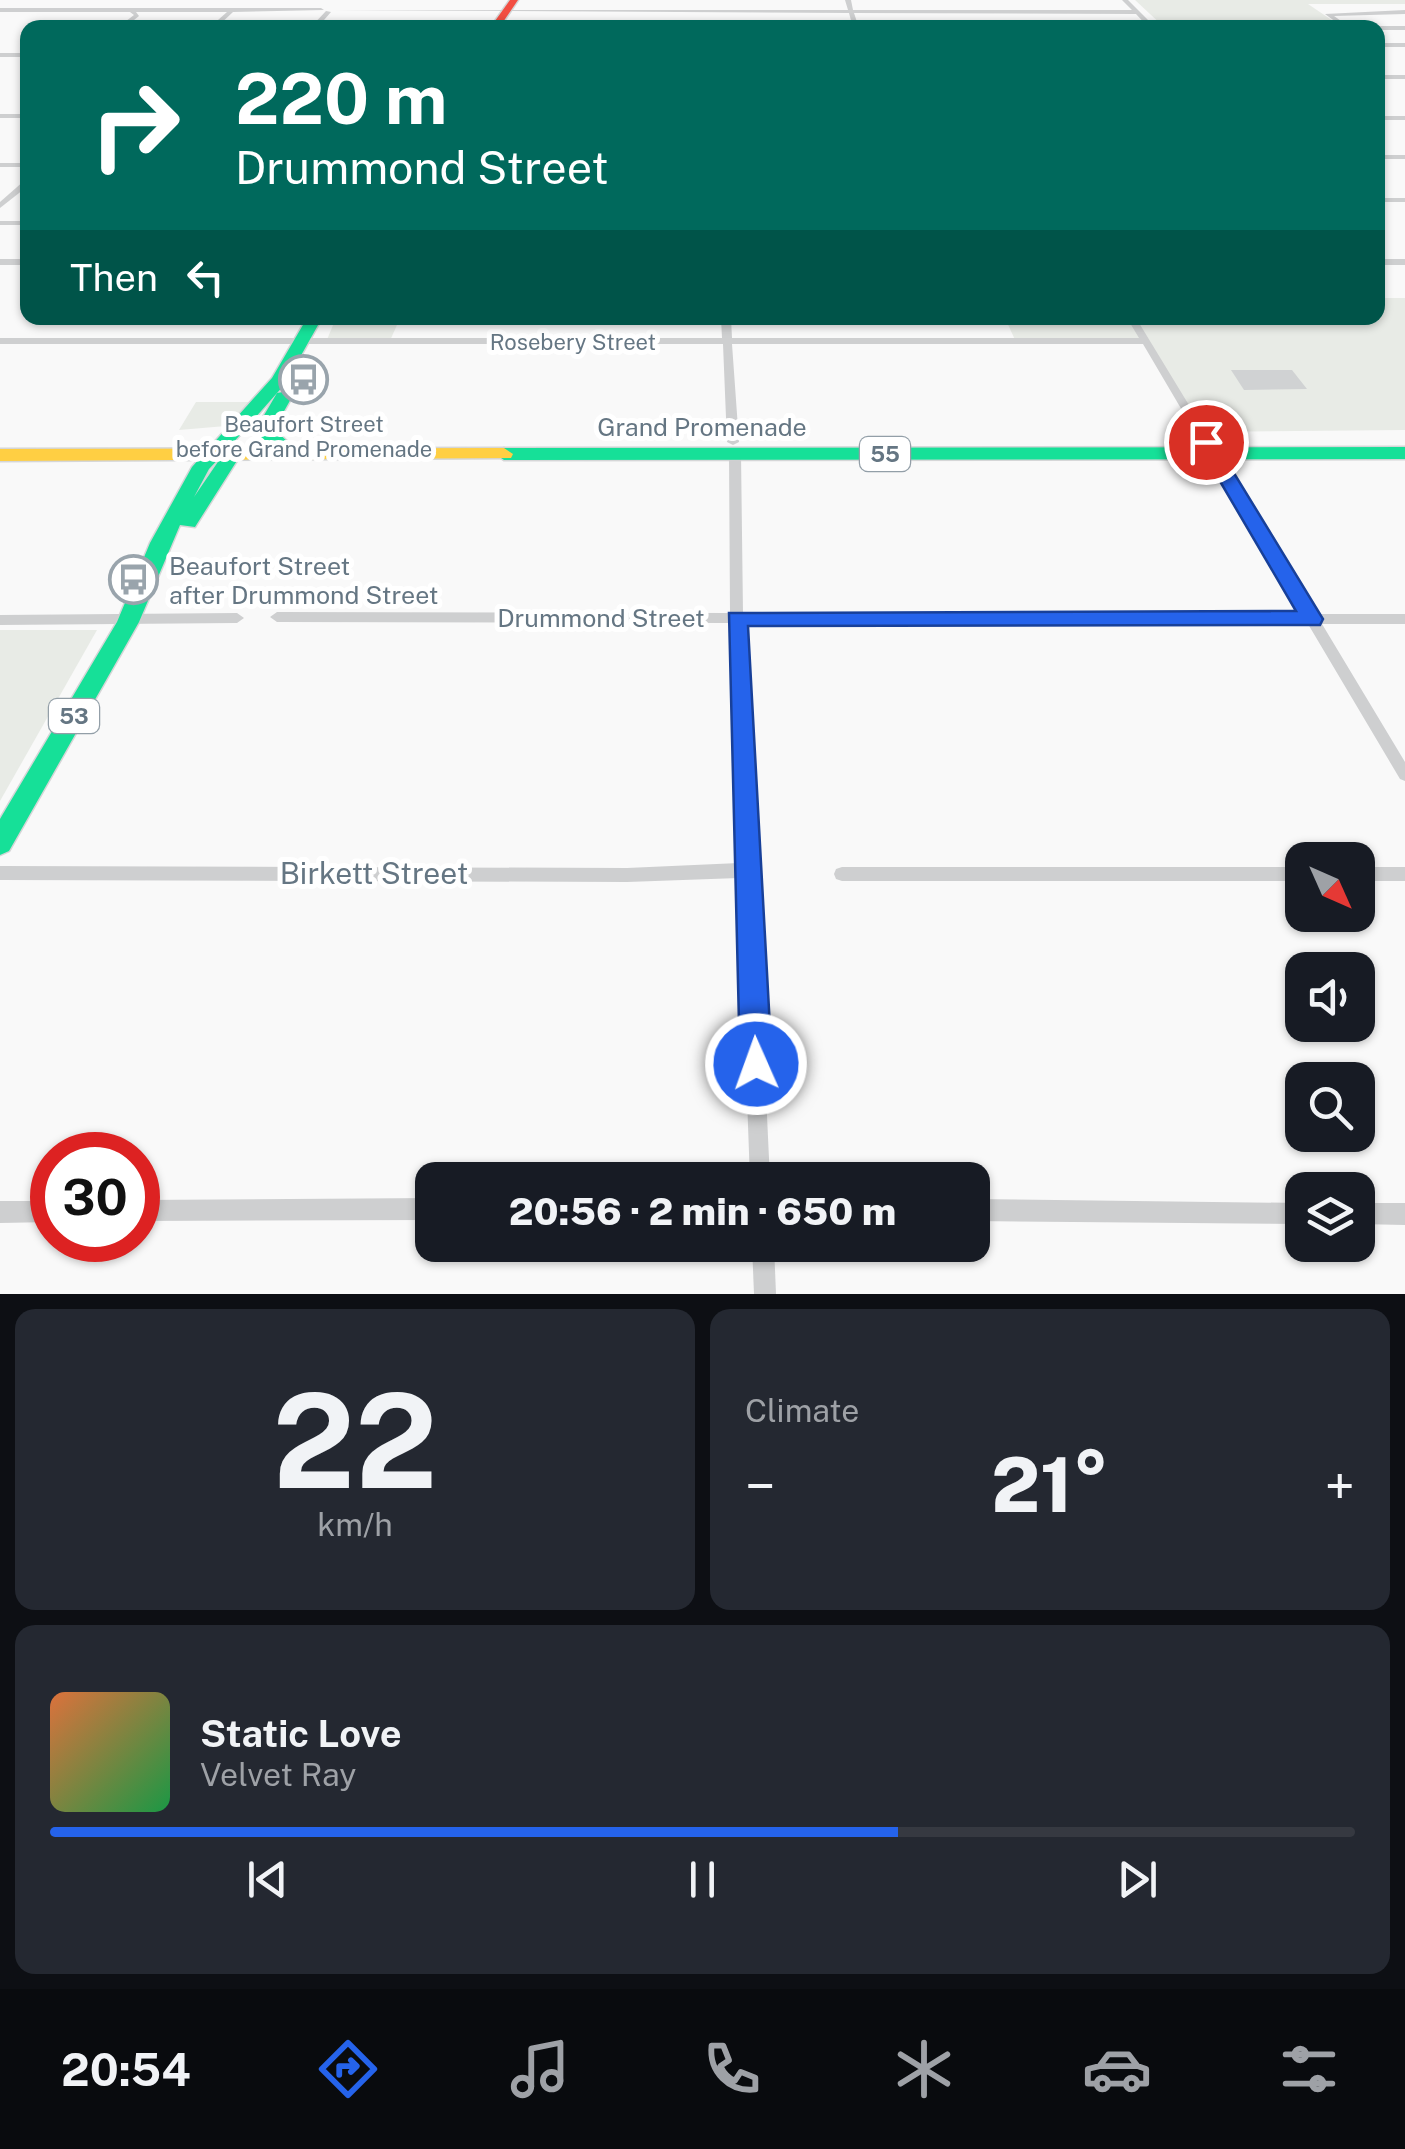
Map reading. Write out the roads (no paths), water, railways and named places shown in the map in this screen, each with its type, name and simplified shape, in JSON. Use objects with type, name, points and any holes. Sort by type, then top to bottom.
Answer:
[{"type":"main road","name":"53","points":[[144,587],[171,553],[225,449],[283,397],[309,342],[313,325]]},
{"type":"main road","name":"53","points":[[0,843],[128,622],[160,543],[225,449],[323,325]]},
{"type":"main road","points":[[280,443],[269,438],[265,429],[283,397]]},
{"type":"main road","name":"Grand Promenade","points":[[1210,448],[1405,441]]},
{"type":"main road","name":"Grand Promenade","points":[[0,443],[225,449],[1210,448],[1405,453]]},
{"type":"main road","name":"Grand Promenade","points":[[0,455],[182,456],[280,443],[734,448]]},
{"type":"main road","points":[[160,543],[158,531],[189,468],[182,456]]},
{"type":"street","points":[[113,9],[152,8],[158,0]]},
{"type":"street","points":[[320,20],[338,0]]},
{"type":"street","points":[[848,0],[854,20]]},
{"type":"street","points":[[1125,0],[1145,20]]},
{"type":"street","points":[[0,10],[1137,12]]},
{"type":"street","points":[[128,10],[137,14],[130,20]]},
{"type":"street","points":[[221,20],[232,10]]},
{"type":"street","points":[[1337,20],[1328,14],[1405,12]]},
{"type":"street","points":[[1385,110],[1394,118]]},
{"type":"street","points":[[1385,118],[1405,118]]},
{"type":"street","points":[[726,325],[734,448],[737,618],[759,1162]]},
{"type":"street","points":[[1136,325],[1405,775]]},
{"type":"street","name":"Rosebery Street","points":[[0,341],[1146,341]]},
{"type":"street","name":"Drummond Street","points":[[278,617],[1405,619]]},
{"type":"street","points":[[0,620],[128,622],[238,618]]},
{"type":"street","name":"Birkett Street","points":[[0,873],[627,875],[748,870]]},
{"type":"street","points":[[842,874],[1285,874]]},
{"type":"street","points":[[1375,874],[1405,874]]},
{"type":"street","points":[[160,1211],[415,1209]]},
{"type":"street","points":[[990,1210],[1285,1214]]},
{"type":"street","points":[[0,1212],[30,1212]]},
{"type":"street","points":[[1375,1214],[1405,1214]]},
{"type":"street","points":[[764,1262],[765,1294]]},
{"type":"place","name":"Beaufort Street before Grand Promenade","points":[[304,380]]},
{"type":"place","name":"Beaufort Street after Drummond Street","points":[[134,580]]}]
